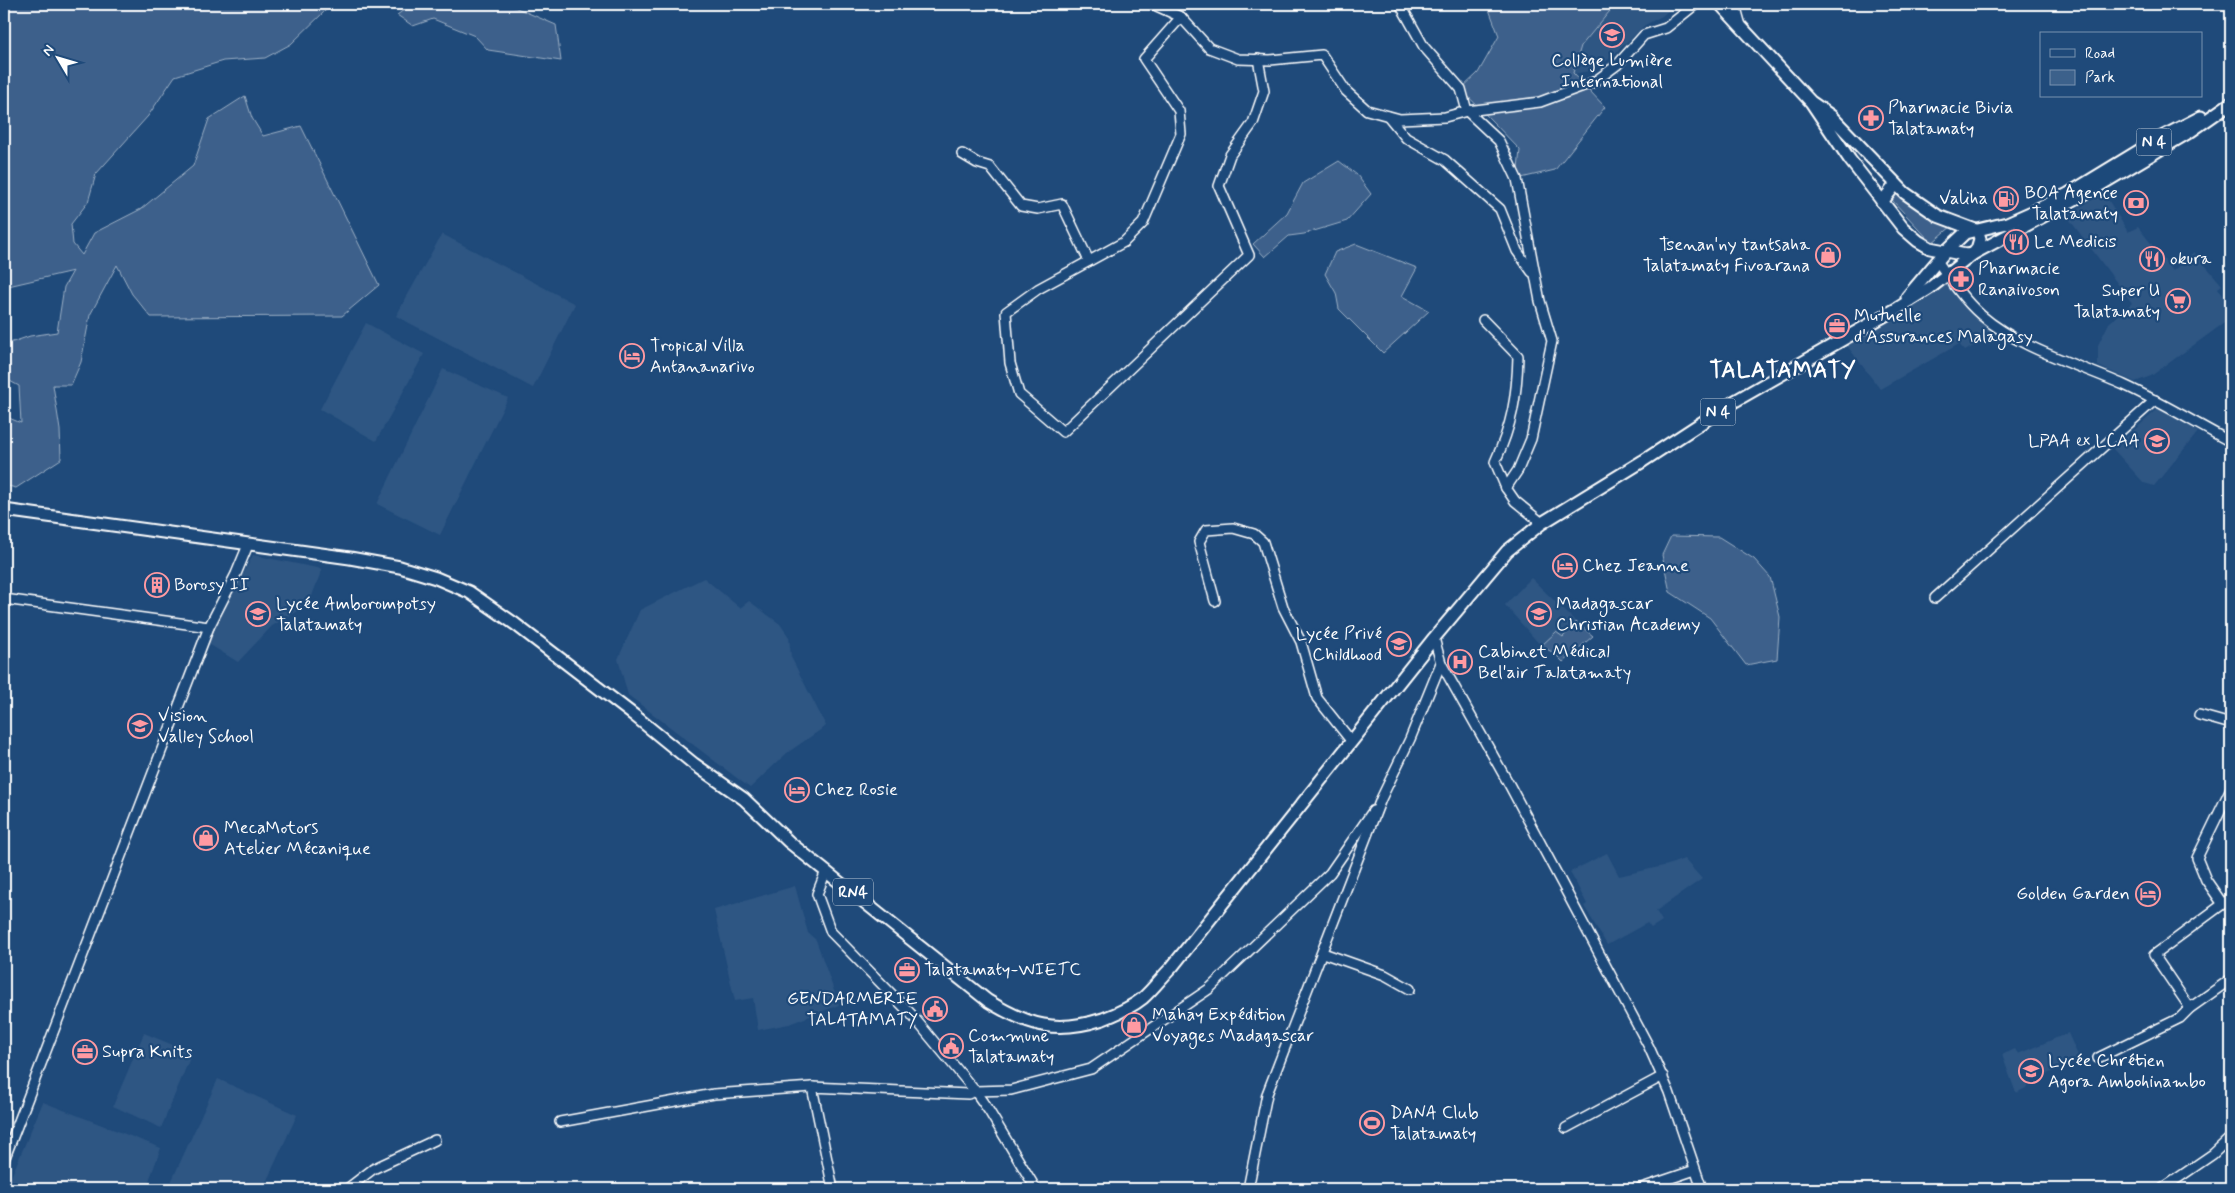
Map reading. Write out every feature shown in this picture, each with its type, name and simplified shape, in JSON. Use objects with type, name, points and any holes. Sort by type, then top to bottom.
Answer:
[{"type":"main road","points":[[1720,4],[1811,102],[1850,160],[1903,228],[1930,248],[1962,255],[1973,254],[1980,239],[1978,231],[1938,216],[1896,184],[1831,116],[1811,102]]},
{"type":"main road","name":"N 4","points":[[1898,308],[1945,252],[1966,233],[1975,229],[2007,222],[2034,211],[2062,197],[2188,122],[2229,104]]},
{"type":"main road","name":"N 4","points":[[1542,523],[1643,462],[1735,401],[1898,308],[1947,275],[1973,254],[2090,191],[2229,104]]},
{"type":"main road","points":[[1882,202],[1896,184]]},
{"type":"main road","points":[[1930,248],[1938,262]]},
{"type":"main road","name":"RN4","points":[[4,510],[350,558],[400,567],[436,578],[469,592],[514,624],[694,764],[744,800],[789,842],[993,1004],[1017,1017],[1050,1027],[1079,1026],[1116,1014],[1142,999],[1172,967],[1434,638],[1508,551],[1542,523]]},
{"type":"street","points":[[1152,4],[1181,17],[1208,48],[1238,59],[1258,60],[1322,55],[1346,91],[1367,110],[1400,119],[1445,116],[1467,111],[1540,102],[1594,82],[1616,65],[1644,35],[1666,28],[1696,4]]},
{"type":"street","points":[[1400,4],[1424,47],[1461,89],[1467,111],[1499,141],[1517,179],[1540,301],[1552,341],[1531,440],[1518,470],[1506,488]]},
{"type":"street","points":[[1735,4],[1742,26]]},
{"type":"street","points":[[1181,17],[1144,59],[1179,111],[1180,134],[1143,223],[1124,242],[1038,289],[1006,312],[1010,363],[1019,394],[1063,432],[1249,255],[1219,186],[1230,155],[1253,123],[1264,91],[1258,60]]},
{"type":"street","points":[[1388,116],[1406,138],[1445,160],[1500,209],[1517,251],[1535,276]]},
{"type":"street","points":[[962,154],[977,163],[990,167],[1021,206],[1038,209],[1062,204],[1089,261]]},
{"type":"street","points":[[1938,262],[1963,298],[1981,316],[2001,330],[2064,361],[2155,400],[2231,442]]},
{"type":"street","points":[[1483,320],[1518,356],[1516,397],[1506,438],[1495,462],[1506,488],[1515,501],[1542,523]]},
{"type":"street","points":[[1934,598],[2155,400]]},
{"type":"street","points":[[1215,601],[1199,542],[1206,530],[1232,528],[1254,534],[1263,542],[1283,607],[1301,642],[1318,698],[1352,742]]},
{"type":"street","points":[[4,1160],[209,627],[242,562],[248,545]]},
{"type":"street","points":[[4,599],[209,627]]},
{"type":"street","points":[[1434,638],[1441,663],[1594,942],[1662,1076],[1702,1189]]},
{"type":"street","points":[[1248,1189],[1267,1094],[1323,952],[1380,799],[1410,739],[1441,663]]},
{"type":"street","points":[[2199,715],[2231,724]]},
{"type":"street","points":[[2222,903],[2206,880],[2197,858],[2231,788]]},
{"type":"street","points":[[560,1122],[714,1094],[812,1087],[968,1094],[975,1091],[1011,1090],[1091,1069],[1209,989],[1330,873],[1380,799]]},
{"type":"street","points":[[826,871],[817,894],[831,932],[911,1014],[975,1091],[1036,1189]]},
{"type":"street","points":[[2190,1008],[2154,955],[2231,898]]},
{"type":"street","points":[[1323,952],[1386,976],[1410,989]]},
{"type":"street","points":[[2098,1058],[2180,1018],[2190,1008],[2231,979]]},
{"type":"street","points":[[1566,1128],[1662,1076]]},
{"type":"street","points":[[812,1087],[833,1189]]},
{"type":"street","points":[[2162,1189],[2213,1154],[2231,1137]]},
{"type":"street","points":[[347,1189],[373,1169],[435,1140]]},
{"type":"street","points":[[1639,1189],[1695,1170]]},
{"type":"shaded area","name":"Collège Lumière International","points":[[1612,4],[1676,4],[1662,16],[1645,25],[1609,59],[1589,71],[1573,74],[1581,46],[1614,6]]},
{"type":"shaded area","points":[[2104,193],[2128,232],[2138,227],[2173,271],[2194,252],[2222,285],[2218,288],[2231,307],[2231,318],[2151,376],[2135,382],[2098,366],[2098,345],[2109,323],[2132,303],[2066,215]]},
{"type":"shaded area","points":[[442,234],[575,304],[533,388],[396,316]]},
{"type":"shaded area","points":[[1947,275],[2001,330],[1965,351],[1959,344],[1880,389],[1842,339]]},
{"type":"shaded area","points":[[366,323],[424,354],[376,441],[320,409]]},
{"type":"shaded area","points":[[443,369],[508,398],[440,535],[377,504]]},
{"type":"shaded area","name":"LPAA ex LCAA","points":[[2160,407],[2198,432],[2154,486],[2144,483],[2113,449]]},
{"type":"shaded area","name":"Lycée Amborompotsy Talatamaty","points":[[253,555],[322,569],[309,604],[272,626],[238,662],[207,643]]},
{"type":"shaded area","points":[[704,578],[740,608],[749,601],[780,624],[789,637],[791,657],[826,726],[787,753],[750,788],[628,695],[618,659],[640,610]]},
{"type":"shaded area","name":"Madagascar Christian Academy","points":[[1531,578],[1576,622],[1563,637],[1556,632],[1541,646],[1505,605]]},
{"type":"shaded area","points":[[1607,853],[1619,876],[1668,865],[1684,859],[1702,879],[1656,911],[1662,921],[1651,928],[1647,923],[1607,945],[1584,906],[1587,904],[1570,872]]},
{"type":"shaded area","points":[[795,886],[808,933],[816,940],[839,1005],[789,1024],[758,1030],[753,998],[735,1001],[714,910]]},
{"type":"shaded area","points":[[144,1033],[192,1053],[161,1128],[113,1106]]},
{"type":"shaded area","name":"Lycée Chrétien Agora Ambohinambo","points":[[2068,1033],[2080,1060],[2028,1082],[2028,1087],[2016,1093],[2002,1055],[2015,1049],[2018,1054]]},
{"type":"shaded area","points":[[218,1079],[297,1115],[263,1189],[168,1189]]},
{"type":"shaded area","points":[[43,1102],[161,1148],[146,1189],[6,1189]]},
{"type":"green space","points":[[7,4],[345,4],[326,10],[291,44],[265,58],[223,61],[175,76],[148,116],[96,174],[88,202],[71,224],[73,244],[82,255],[94,233],[141,209],[193,166],[209,119],[245,96],[252,118],[263,136],[301,126],[379,285],[342,316],[151,317],[132,294],[117,265],[90,315],[81,362],[71,385],[53,385],[60,430],[61,459],[16,488],[4,485],[4,416],[21,423],[19,386],[4,378],[4,345],[30,336],[57,332],[64,287],[73,271],[4,287],[4,7]]},
{"type":"green space","points":[[412,4],[496,4],[512,6],[556,25],[561,61],[488,50],[475,36],[433,19],[413,26],[397,15]]},
{"type":"green space","points":[[1487,4],[1613,4],[1614,6],[1581,46],[1573,73],[1605,107],[1555,170],[1517,179],[1520,150],[1461,89],[1478,73],[1499,36]]},
{"type":"green space","points":[[1339,161],[1357,175],[1371,194],[1347,221],[1304,234],[1289,236],[1265,257],[1253,244],[1287,213],[1303,183]]},
{"type":"green space","points":[[1901,188],[1952,226],[1932,243],[1891,199]]},
{"type":"green space","points":[[1356,244],[1417,268],[1402,296],[1429,311],[1383,353],[1339,309],[1336,293],[1325,274],[1335,252]]},
{"type":"green space","points":[[1671,536],[1719,537],[1754,559],[1770,577],[1780,617],[1777,659],[1746,665],[1710,618],[1670,592],[1662,555]]},
{"type":"green space","points":[[1576,622],[1593,636],[1563,662],[1554,653],[1541,646],[1556,632],[1563,637]]},
{"type":"place","name":"Collège Lumière International","points":[[1612,35]]},
{"type":"place","name":"Pharmacie Bivia Talatamaty","points":[[1871,118]]},
{"type":"place","name":"Valiha","points":[[2006,199]]},
{"type":"place","name":"BOA Agence Talatamaty","points":[[2136,203]]},
{"type":"place","name":"Le Medicis","points":[[2016,242]]},
{"type":"place","name":"Tsenan'ny tantsaha Talatamaty Fivoarana","points":[[1828,255]]},
{"type":"place","name":"okura","points":[[2152,259]]},
{"type":"place","name":"Pharmacie Ranaivoson","points":[[1961,279]]},
{"type":"place","name":"Super U Talatamaty","points":[[2178,301]]},
{"type":"place","name":"Mutuelle d'Assurances Malagasy","points":[[1837,326]]},
{"type":"place","name":"Tropical Villa Antananarivo","points":[[632,356]]},
{"type":"place","name":"LPAA ex LCAA","points":[[2157,441]]},
{"type":"place","name":"Chez Jeanne","points":[[1565,566]]},
{"type":"place","name":"Borosy II","points":[[157,585]]},
{"type":"place","name":"Lycée Amborompotsy Talatamaty","points":[[258,614]]},
{"type":"place","name":"Madagascar Christian Academy","points":[[1539,614]]},
{"type":"place","name":"Lycée Privé Childhood","points":[[1399,644]]},
{"type":"place","name":"Cabinet Médical Bel'air Talatamaty","points":[[1460,662]]},
{"type":"place","name":"Vision Valley School","points":[[140,726]]},
{"type":"place","name":"Chez Rosie","points":[[797,790]]},
{"type":"place","name":"MecaMotors Atelier Mécanique","points":[[206,838]]},
{"type":"place","name":"Golden Garden","points":[[2148,894]]},
{"type":"place","name":"Talatamaty-WIETC","points":[[907,970]]},
{"type":"place","name":"GENDARMERIE TALATAMATY","points":[[935,1009]]},
{"type":"place","name":"Mahay Expédition Voyages Madagascar","points":[[1134,1025]]},
{"type":"place","name":"Commune Talatamaty","points":[[951,1046]]},
{"type":"place","name":"Supra Knits","points":[[85,1052]]},
{"type":"place","name":"Lycée Chrétien Agora Ambohinambo","points":[[2031,1071]]},
{"type":"place","name":"DANA Club Talatamaty","points":[[1372,1123]]},
{"type":"district","name":"TALATAMATY","points":[[1783,371]]}]
